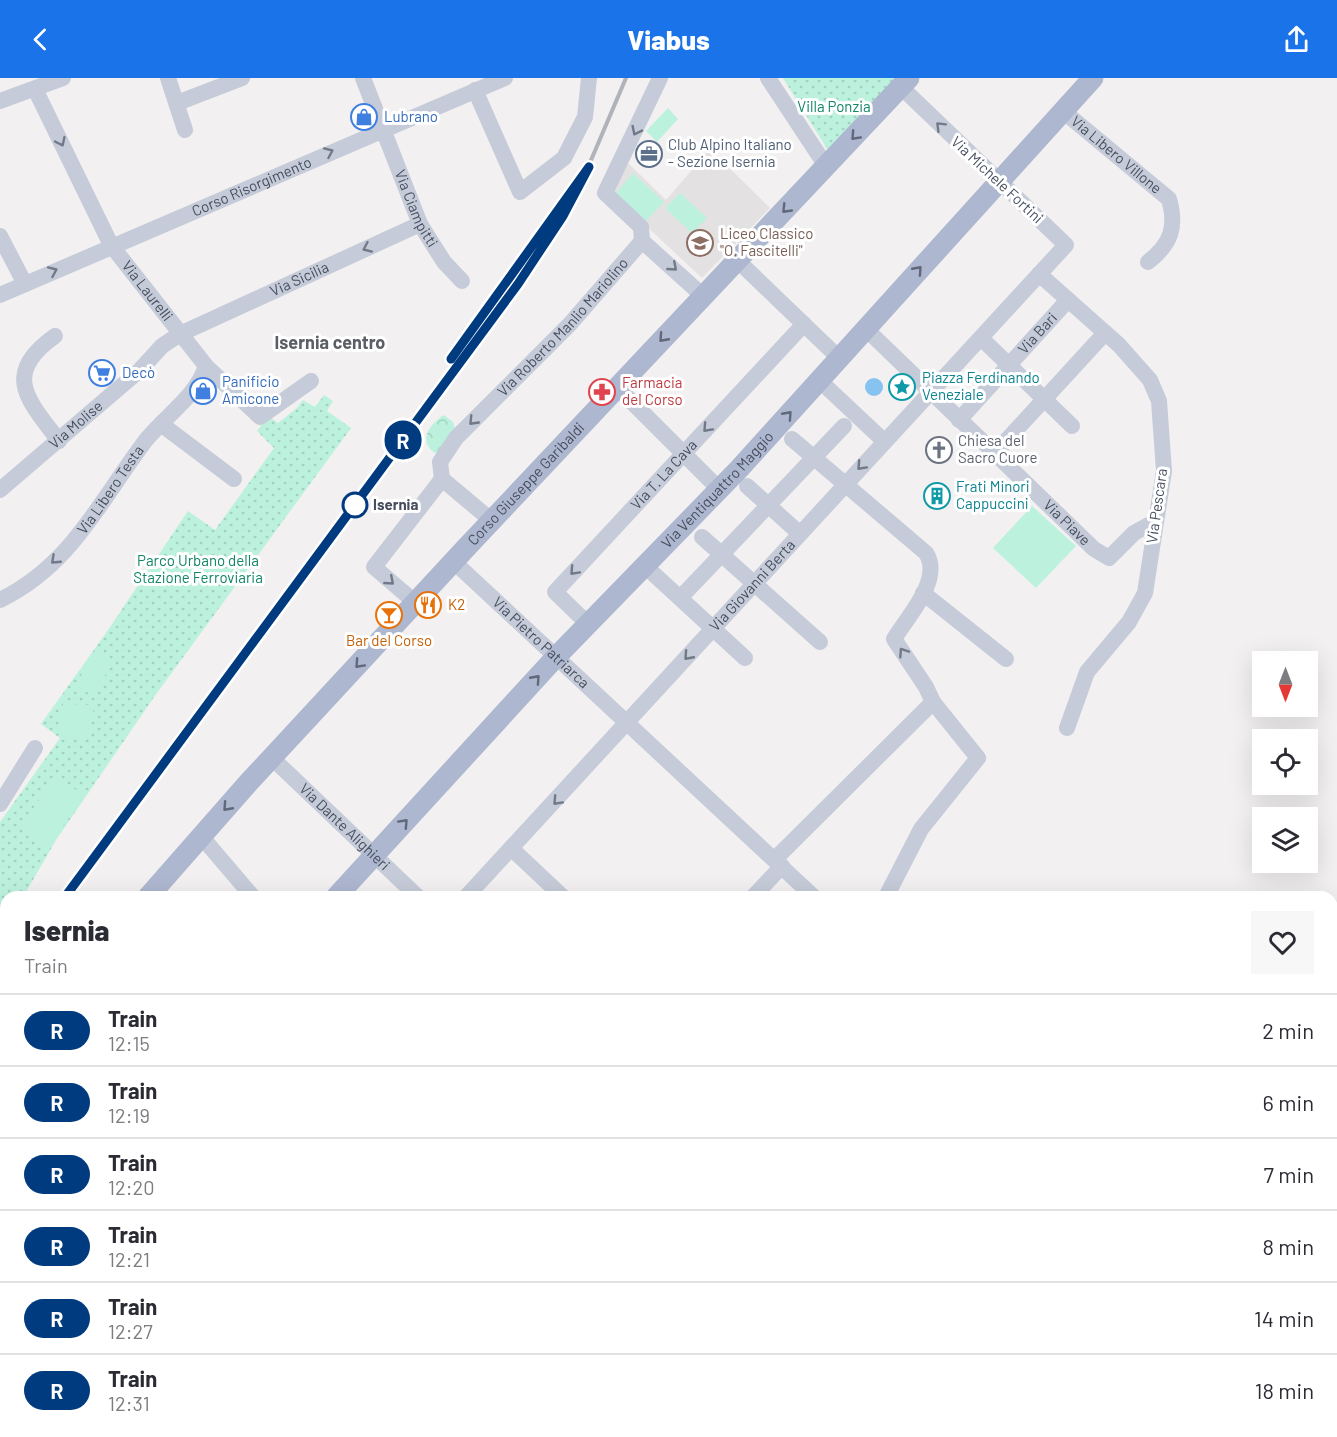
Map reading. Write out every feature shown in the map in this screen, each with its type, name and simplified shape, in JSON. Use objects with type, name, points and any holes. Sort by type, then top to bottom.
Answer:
[{"type":"main road","name":"Via Ventiquattro Maggio","points":[[341,891],[555,658],[720,490],[1093,78]]},
{"type":"main road","name":"Corso Giuseppe Garibaldi","points":[[153,891],[491,520],[905,82]]},
{"type":"street","points":[[0,101],[63,78]]},
{"type":"street","points":[[168,78],[185,130]]},
{"type":"street","points":[[177,103],[242,78]]},
{"type":"street","name":"Via Ciampitti","points":[[363,78],[420,224],[444,262],[462,281]]},
{"type":"street","name":"Corso Risorgimento","points":[[0,295],[111,245],[505,78]]},
{"type":"street","points":[[475,90],[520,192],[564,158],[585,117],[589,78]]},
{"type":"street","points":[[660,78],[605,193],[641,227],[642,241],[702,295]]},
{"type":"street","points":[[768,78],[826,166]]},
{"type":"street","name":"Via Michele Fortini","points":[[905,82],[998,182],[1066,245],[1039,274]]},
{"type":"street","name":"Via Laurelli","points":[[36,89],[111,245],[206,366],[260,417],[311,381]]},
{"type":"street","name":"Via Libero Villone","points":[[1063,111],[1168,199],[1174,218],[1164,249],[1148,262]]},
{"type":"street","name":"Via Sicilia","points":[[180,334],[420,224]]},
{"type":"street","points":[[0,236],[25,284]]},
{"type":"street","name":"Via Roberto Manlio Mariolino","points":[[442,479],[440,462],[456,438],[570,324],[642,241]]},
{"type":"street","points":[[736,259],[839,358]]},
{"type":"street","name":"Via Pescara","points":[[1039,274],[1105,333],[1150,380],[1159,400],[1164,471],[1145,593],[1129,622],[1087,672],[1067,728]]},
{"type":"street","name":"Via Giovanni Berta","points":[[472,891],[627,724],[799,532],[1039,274]]},
{"type":"street","name":"Via Bari","points":[[959,420],[1068,300]]},
{"type":"street","name":"Via T. La Cava","points":[[588,624],[555,592],[804,324]]},
{"type":"street","name":"Via Piave","points":[[866,329],[1094,549],[1109,558],[1134,533],[1156,521]]},
{"type":"street","points":[[994,454],[1105,333]]},
{"type":"street","name":"Via Molise","points":[[0,490],[140,370],[162,346],[180,334]]},
{"type":"street","points":[[55,336],[35,350],[24,369],[26,394],[59,441]]},
{"type":"street","points":[[981,338],[1072,426]]},
{"type":"street","name":"Via Libero Testa","points":[[0,600],[44,570],[72,544],[161,424],[201,382],[206,366]]},
{"type":"street","points":[[819,380],[884,441]]},
{"type":"street","points":[[618,388],[720,490]]},
{"type":"street","points":[[161,424],[234,479]]},
{"type":"street","points":[[680,598],[844,426]]},
{"type":"street","points":[[792,439],[926,553],[933,563],[932,573],[923,593],[894,639],[926,687],[933,702],[978,758],[921,829],[892,891]]},
{"type":"street","points":[[413,605],[410,598],[374,567],[442,479],[491,520]]},
{"type":"street","points":[[747,486],[799,532]]},
{"type":"street","points":[[702,537],[820,642]]},
{"type":"street","name":"Via Pietro Patriarca","points":[[453,561],[808,891]]},
{"type":"street","points":[[645,566],[745,658]]},
{"type":"street","points":[[923,593],[1006,659]]},
{"type":"street","points":[[757,891],[778,862],[933,702]]},
{"type":"street","points":[[0,804],[35,748]]},
{"type":"street","name":"Via Dante Alighieri","points":[[272,758],[412,891]]},
{"type":"street","points":[[201,836],[248,891]]},
{"type":"street","points":[[512,849],[557,891]]},
{"type":"shaded area","name":"Liceo Classico \"O. Fascitelli\"","points":[[710,149],[770,208],[702,278],[611,193],[626,161],[666,200]]},
{"type":"green space","name":"Villa Ponzia","points":[[783,78],[898,78],[829,152]]},
{"type":"green space","points":[[668,108],[678,119],[657,142],[646,131]]},
{"type":"green space","points":[[633,173],[664,202],[645,222],[615,194]]},
{"type":"green space","points":[[680,193],[707,218],[692,233],[665,208]]},
{"type":"green space","name":"Parco Urbano della Stazione Ferroviaria","points":[[324,395],[333,401],[327,411],[351,428],[154,697],[56,840],[26,891],[0,891],[0,822],[60,738],[41,724],[188,511],[215,530],[274,448],[257,431],[268,416],[278,423],[297,408],[303,400],[315,407]]},
{"type":"green space","points":[[444,415],[453,422],[455,429],[441,453],[435,453],[426,438],[430,427]]},
{"type":"green space","points":[[1032,506],[1076,546],[1036,588],[993,548]]},
{"type":"green space","points":[[97,653],[113,664],[91,695],[75,684]]},
{"type":"green space","points":[[63,704],[95,705],[85,742],[64,736],[57,730]]},
{"type":"green space","points":[[56,776],[85,796],[47,848],[19,828]]},
{"type":"water","points":[[874,378],[880,381],[883,387],[880,393],[874,396],[868,393],[865,387],[868,381]]},
{"type":"railway","points":[[69,891],[529,268],[583,179],[626,78]]},
{"type":"train","name":"R","points":[[70,891],[518,284],[563,216],[589,167],[451,359]]},
{"type":"place","name":"Lubrano","points":[[364,117]]},
{"type":"place","name":"Club Alpino Italiano - Sezione Isernia","points":[[649,154]]},
{"type":"place","name":"Liceo Classico \"O. Fascitelli\"","points":[[700,243]]},
{"type":"place","name":"Decò","points":[[102,373]]},
{"type":"place","name":"Piazza Ferdinando Veneziale","points":[[902,387]]},
{"type":"place","name":"Panificio Amicone","points":[[203,391]]},
{"type":"place","name":"Farmacia del Corso","points":[[602,392]]},
{"type":"place","name":"Chiesa del Sacro Cuore","points":[[939,450]]},
{"type":"place","name":"Frati Minori Cappuccini","points":[[937,496]]},
{"type":"place","name":"Isernia","points":[[355,505]]},
{"type":"place","name":"K2","points":[[428,605]]},
{"type":"place","name":"Bar del Corso","points":[[389,615]]},
{"type":"district","name":"Isernia centro","points":[[330,343]]}]
